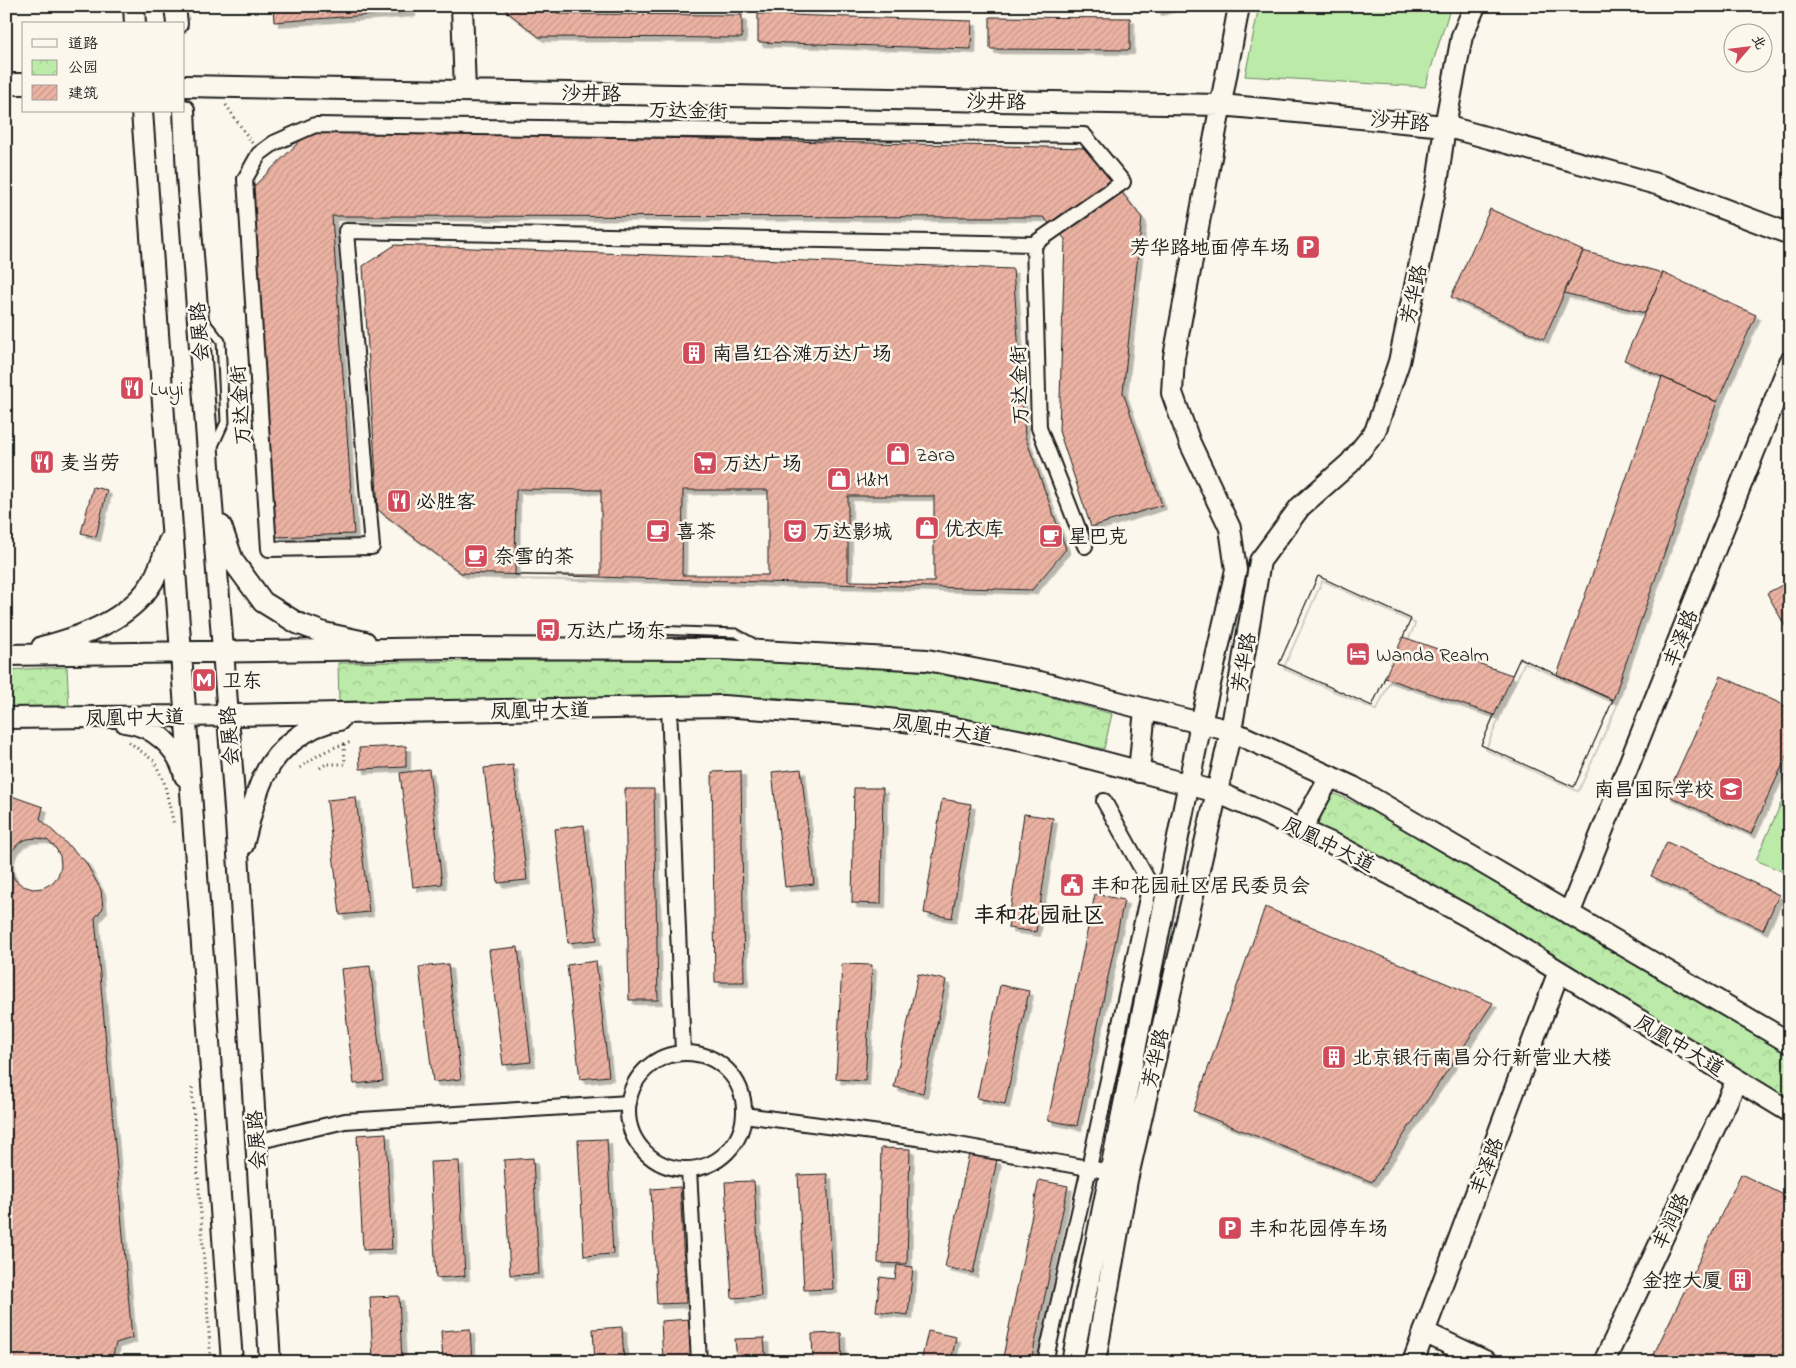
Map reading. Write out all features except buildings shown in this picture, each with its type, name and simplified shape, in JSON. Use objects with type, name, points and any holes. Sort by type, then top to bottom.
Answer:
[{"type":"main road","points":[[134,6],[135,22]]},
{"type":"main road","points":[[175,6],[177,22]]},
{"type":"main road","points":[[462,6],[465,91]]},
{"type":"main road","name":"芳华路","points":[[1072,1362],[1188,785],[1236,570],[1230,528],[1190,443],[1172,393],[1174,357],[1239,6]]},
{"type":"main road","name":"芳华路","points":[[1095,1362],[1127,1180],[1231,731],[1260,561],[1300,507],[1350,463],[1375,432],[1399,362],[1438,177],[1445,126],[1462,36],[1476,6]]},
{"type":"main road","points":[[6,84],[22,84]]},
{"type":"main road","name":"沙井路","points":[[185,86],[1221,105],[1445,126],[1660,185],[1790,234]]},
{"type":"main road","name":"会展路","points":[[142,112],[232,1362]]},
{"type":"main road","name":"会展路","points":[[184,112],[197,312],[228,716],[270,1361]]},
{"type":"main road","name":"丰泽路","points":[[1569,914],[1790,362]]},
{"type":"main road","points":[[211,490],[218,520],[233,561],[263,602],[297,623],[324,632],[397,649]]},
{"type":"main road","points":[[9,655],[83,635],[111,621],[137,600],[152,583],[161,566],[172,530]]},
{"type":"main road","points":[[9,655],[397,649],[722,649],[928,660],[1040,682],[1231,731],[1353,787],[1790,1043]]},
{"type":"main road","name":"凤凰中大道","points":[[6,718],[228,716],[723,706],[864,716],[945,726],[1028,742],[1217,792],[1342,848],[1468,917],[1790,1112]]},
{"type":"main road","points":[[1139,772],[1145,709]]},
{"type":"main road","points":[[238,862],[259,786],[266,769],[280,750],[306,730],[329,722],[440,712]]},
{"type":"main road","points":[[81,717],[130,722],[149,730],[168,743],[184,771],[193,820]]},
{"type":"main road","points":[[1301,830],[1330,776]]},
{"type":"main road","name":"丰泽路","points":[[1413,1362],[1559,971]]},
{"type":"main road","name":"丰润路","points":[[1604,1362],[1737,1080]]},
{"type":"main road","points":[[1424,1332],[1487,1362]]},
{"type":"street","name":"万达金街","points":[[315,125],[1084,135],[1122,182],[1034,244],[346,231],[372,548],[269,549],[245,179],[259,154],[274,143],[315,125]]},
{"type":"street","name":"万达金街","points":[[1034,244],[1038,428],[1085,546]]},
{"type":"street","points":[[669,707],[683,1053]]},
{"type":"street","points":[[1045,1362],[1150,884],[1104,801]]},
{"type":"street","points":[[683,1053],[702,1055],[720,1064],[734,1078],[742,1095],[744,1115],[741,1132],[733,1146],[720,1158],[705,1166],[689,1170],[669,1167],[651,1157],[637,1142],[629,1124],[628,1103],[633,1088],[641,1074],[653,1063],[667,1056],[683,1053]]},
{"type":"street","points":[[256,1142],[345,1121],[628,1103]]},
{"type":"street","points":[[744,1115],[925,1139],[1111,1172]]},
{"type":"street","points":[[689,1170],[699,1362]]},
{"type":"path","points":[[225,103],[259,154]]},
{"type":"path","points":[[125,738],[154,761],[164,782],[174,825],[174,835]]},
{"type":"path","points":[[300,768],[315,756],[333,747],[352,742]]},
{"type":"path","points":[[320,768],[326,764],[345,764],[344,744]]},
{"type":"path","points":[[192,1083],[212,1362]]},
{"type":"green space","points":[[1259,6],[1451,6],[1425,87],[1245,76]]},
{"type":"green space","points":[[604,659],[796,661],[930,672],[1031,692],[1112,714],[1104,749],[942,714],[771,697],[339,704],[338,663]]},
{"type":"green space","points":[[67,667],[69,707],[6,710],[6,670]]},
{"type":"green space","points":[[1790,783],[1790,875],[1756,860]]},
{"type":"green space","points":[[1335,794],[1419,833],[1790,1056],[1790,1100],[1444,893],[1323,832],[1317,822],[1329,797]]},
{"type":"place","name":"芳华路地面停车场","points":[[1308,247]]},
{"type":"place","name":"南昌红谷滩万达广场","points":[[694,353]]},
{"type":"place","name":"Luyi","points":[[132,388]]},
{"type":"place","name":"Zara","points":[[898,454]]},
{"type":"place","name":"麦当劳","points":[[42,462]]},
{"type":"place","name":"万达广场","points":[[705,463]]},
{"type":"place","name":"H&M","points":[[839,479]]},
{"type":"place","name":"必胜客","points":[[399,501]]},
{"type":"place","name":"优衣库","points":[[927,528]]},
{"type":"place","name":"喜茶","points":[[658,531]]},
{"type":"place","name":"万达影城","points":[[795,531]]},
{"type":"place","name":"星巴克","points":[[1051,536]]},
{"type":"place","name":"奈雪的茶","points":[[476,556]]},
{"type":"place","name":"万达广场东","points":[[548,630]]},
{"type":"place","name":"Wanda Realm","points":[[1358,654]]},
{"type":"place","name":"卫东","points":[[204,680]]},
{"type":"place","name":"南昌国际学校","points":[[1731,789]]},
{"type":"place","name":"丰和花园社区居民委员会","points":[[1072,885]]},
{"type":"place","name":"北京银行南昌分行新营业大楼","points":[[1334,1057]]},
{"type":"place","name":"丰和花园停车场","points":[[1230,1228]]},
{"type":"place","name":"金控大厦","points":[[1740,1280]]},
{"type":"district","name":"丰和花园社区","points":[[1039,914]]}]
